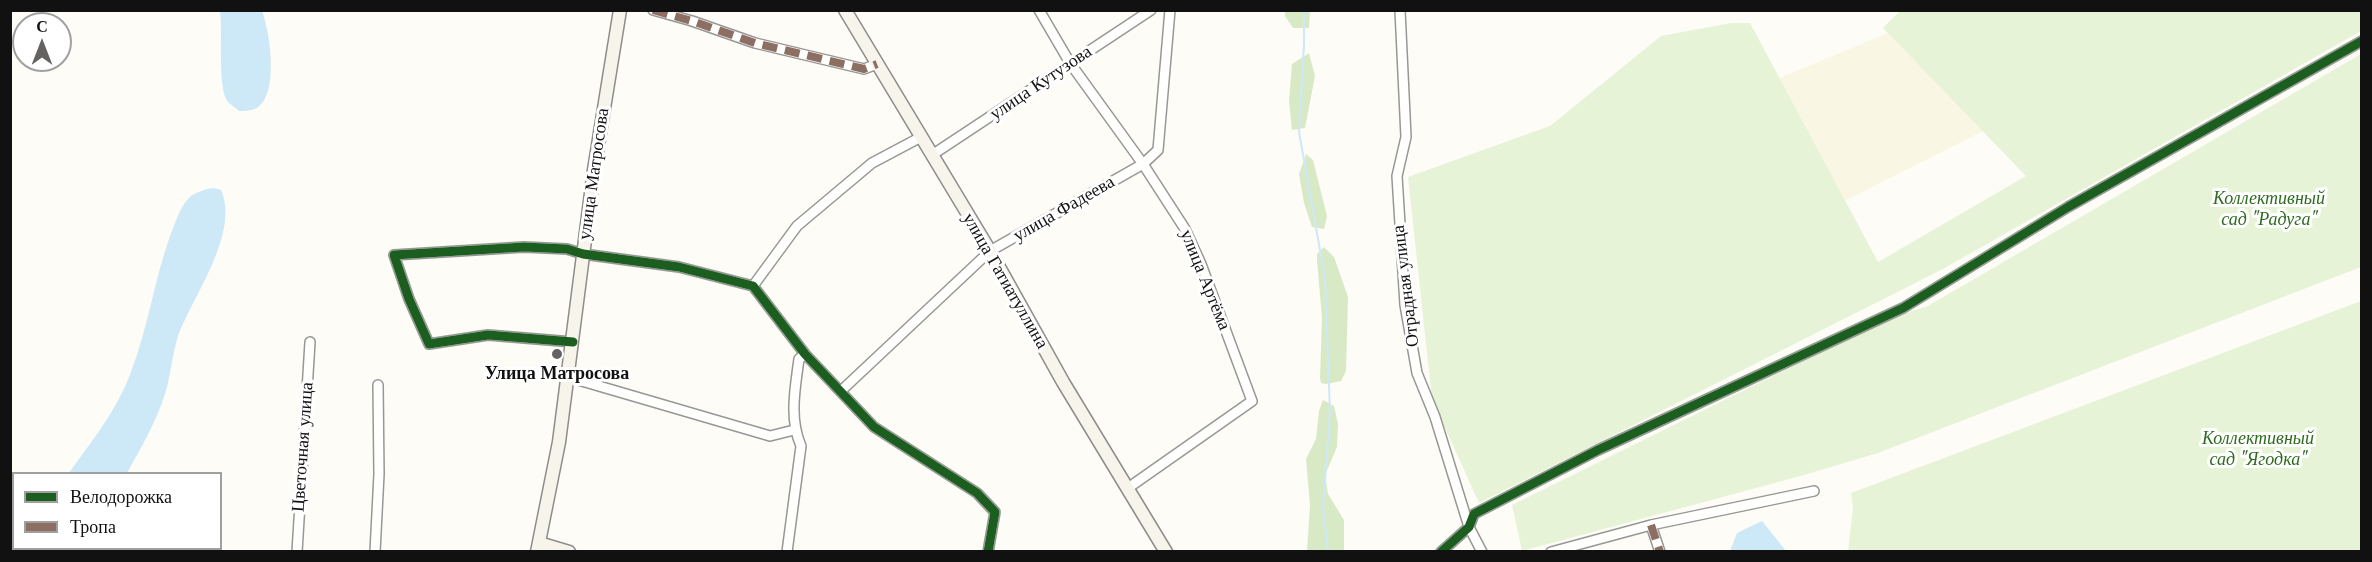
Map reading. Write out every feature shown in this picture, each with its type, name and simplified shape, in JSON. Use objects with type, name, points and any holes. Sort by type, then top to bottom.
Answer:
[{"type":"street","name":"улица Матросова","points":[[538,547],[559,442],[606,88],[620,10]]},
{"type":"street","points":[[653,10],[755,43],[864,69],[877,64]]},
{"type":"street","name":"улица Гатиатуллина","points":[[845,10],[990,251],[1046,353],[1166,552]]},
{"type":"street","name":"улица Артёма","points":[[1039,10],[1070,63],[1143,164],[1185,229],[1201,264],[1252,402],[1128,488]]},
{"type":"street","name":"улица Кутузова","points":[[932,155],[1151,10]]},
{"type":"street","name":"улица Фадеева","points":[[842,390],[990,251],[1143,164],[1158,150],[1170,10]]},
{"type":"street","name":"Отрадная улица","points":[[1400,10],[1406,137],[1397,176],[1405,305],[1417,374],[1435,417],[1469,527],[1482,552]]},
{"type":"street","points":[[1441,552],[1469,527],[1474,514],[1598,450],[1903,309],[2068,207],[2361,41]]},
{"type":"street","points":[[753,286],[797,226],[872,164],[921,137]]},
{"type":"street","points":[[573,342],[488,335],[429,344],[409,299],[394,255],[524,247],[567,249],[583,254],[679,267],[753,286],[805,354],[842,390],[874,427],[977,494],[995,512],[988,552]]},
{"type":"street","name":"Цветочная улица","points":[[297,552],[310,342]]},
{"type":"street","points":[[787,552],[801,446],[794,430],[795,383],[799,359],[805,354]]},
{"type":"street","points":[[568,377],[770,436],[794,430]]},
{"type":"street","points":[[375,552],[379,474],[378,385]]},
{"type":"street","points":[[1551,552],[1651,525],[1814,491]]},
{"type":"street","points":[[1651,525],[1659,552]]},
{"type":"street","points":[[538,547],[569,552]]},
{"type":"shaded area","points":[[1888,33],[1983,131],[1845,201],[1779,78]]},
{"type":"green space","points":[[1285,11],[1310,11],[1309,28],[1293,28],[1285,16]]},
{"type":"green space","points":[[1900,11],[2361,11],[2361,31],[1943,269],[1479,503],[1432,399],[1408,177],[1550,126],[1661,36],[1731,23],[1750,23],[1878,262],[2026,176],[1883,28]]},
{"type":"green space","points":[[1309,53],[1315,76],[1305,128],[1292,130],[1289,101],[1292,64]]},
{"type":"green space","name":"Коллективный сад \"Радуга\"","points":[[2361,54],[2361,267],[1878,453],[1522,551],[1512,505],[1896,315],[1926,307]]},
{"type":"green space","points":[[1306,154],[1313,160],[1327,216],[1324,229],[1312,227],[1304,203],[1299,174]]},
{"type":"green space","points":[[1324,247],[1334,257],[1348,297],[1346,371],[1341,381],[1326,384],[1321,383],[1320,378],[1322,318],[1317,261],[1317,254]]},
{"type":"green space","name":"Коллективный сад \"Ягодка\"","points":[[2361,301],[2361,551],[1848,551],[1853,508],[1851,493]]},
{"type":"green space","points":[[1323,400],[1334,406],[1338,424],[1337,447],[1325,475],[1328,494],[1344,520],[1344,551],[1307,551],[1310,505],[1306,459],[1316,439],[1319,411]]},
{"type":"water","points":[[220,11],[262,11],[270,47],[271,76],[265,99],[254,109],[239,111],[228,102],[225,95],[221,72]]},
{"type":"water","points":[[213,188],[221,190],[225,207],[220,245],[178,336],[165,394],[148,435],[128,472],[70,472],[119,399],[137,355],[170,236],[185,203],[199,192]]},
{"type":"water","points":[[1762,521],[1786,551],[1730,551],[1737,533]]},
{"type":"water","points":[[12,543],[12,550],[78,550],[76,552],[11,551]]},
{"type":"waterway","points":[[1304,10],[1299,132],[1325,278],[1330,412],[1323,509],[1328,552]]},
{"type":"marked path","points":[[653,10],[755,43],[864,69],[877,64]]},
{"type":"marked path","points":[[1651,525],[1660,552]]},
{"type":"cycle path","points":[[1441,552],[1469,527],[1474,514],[1598,450],[1903,308],[2068,207],[2362,41]]},
{"type":"cycle path","points":[[573,342],[488,335],[429,344],[409,299],[394,255],[524,247],[567,249],[583,254],[679,267],[753,286],[805,354],[874,427],[977,493],[995,512],[988,552]]},
{"type":"place","name":"Улица Матросова","points":[[557,354]]}]
